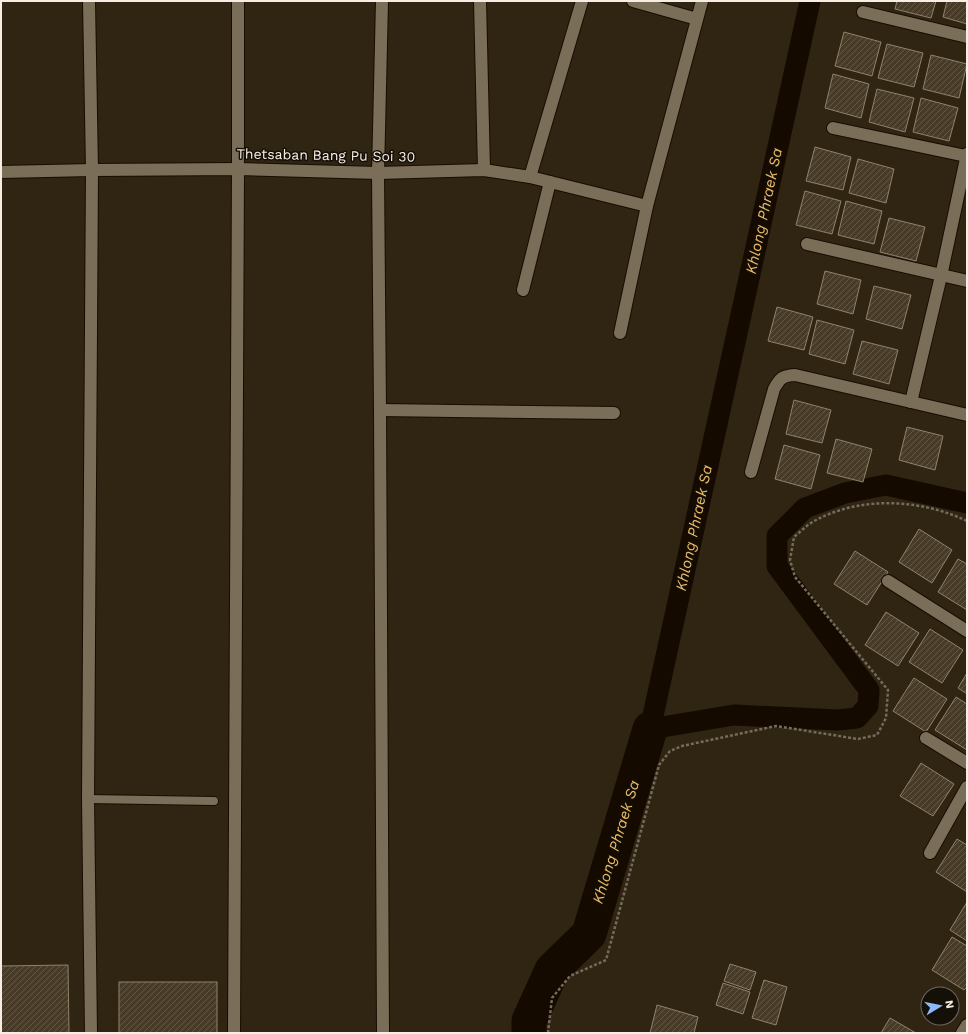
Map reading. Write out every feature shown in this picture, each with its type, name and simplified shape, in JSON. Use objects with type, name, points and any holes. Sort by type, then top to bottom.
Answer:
[{"type":"street","points":[[90,1],[92,170],[88,799],[91,1033]]},
{"type":"street","points":[[234,1033],[238,1]]},
{"type":"street","points":[[382,1],[378,173],[383,1033]]},
{"type":"street","points":[[480,1],[484,170]]},
{"type":"street","points":[[530,177],[582,1]]},
{"type":"street","points":[[633,1],[697,19]]},
{"type":"street","points":[[620,333],[647,206],[702,1]]},
{"type":"street","points":[[863,12],[967,37]]},
{"type":"street","points":[[833,128],[967,155],[941,276],[911,402]]},
{"type":"street","name":"Thetsaban Bang Pu Soi 30","points":[[1,172],[238,169],[378,173],[484,170],[530,177],[647,206]]},
{"type":"street","points":[[523,290],[550,182]]},
{"type":"street","points":[[807,244],[967,282]]},
{"type":"street","points":[[751,472],[774,389],[779,379],[786,376],[794,375],[967,415]]},
{"type":"street","points":[[380,410],[614,413]]},
{"type":"street","points":[[888,581],[967,631]]},
{"type":"street","points":[[926,738],[967,763]]},
{"type":"street","points":[[930,854],[967,787]]},
{"type":"street","points":[[962,1033],[967,1025]]},
{"type":"lane","points":[[88,799],[214,801]]},
{"type":"path","points":[[548,1033],[552,998],[570,976],[606,960],[659,765],[670,751],[682,746],[776,726],[858,739],[877,734],[886,718],[888,690],[795,577],[790,560],[794,537],[815,520],[846,508],[884,502],[920,506],[959,518],[967,522]]},
{"type":"building","points":[[897,1],[936,1],[931,18],[895,9]]},
{"type":"building","points":[[947,1],[967,1],[967,24],[943,17]]},
{"type":"building","points":[[844,32],[881,42],[872,76],[835,66]]},
{"type":"building","points":[[887,44],[923,53],[914,87],[878,78]]},
{"type":"building","points":[[931,55],[967,64],[959,98],[923,89]]},
{"type":"building","points":[[833,74],[869,84],[861,118],[825,108]]},
{"type":"building","points":[[877,89],[914,98],[905,132],[869,122]]},
{"type":"building","points":[[921,98],[958,108],[949,141],[913,132]]},
{"type":"building","points":[[815,147],[851,157],[843,190],[806,181]]},
{"type":"building","points":[[858,159],[894,169],[886,203],[849,193]]},
{"type":"building","points":[[805,191],[841,201],[832,234],[796,225]]},
{"type":"building","points":[[846,201],[882,211],[874,244],[838,235]]},
{"type":"building","points":[[889,218],[925,227],[916,261],[880,252]]},
{"type":"building","points":[[825,271],[861,280],[853,314],[817,304]]},
{"type":"building","points":[[874,286],[911,295],[902,329],[866,319]]},
{"type":"building","points":[[777,307],[813,317],[804,350],[768,341]]},
{"type":"building","points":[[817,320],[854,330],[845,364],[809,354]]},
{"type":"building","points":[[862,341],[898,350],[889,384],[853,374]]},
{"type":"building","points":[[794,400],[831,410],[822,443],[786,434]]},
{"type":"building","points":[[907,427],[943,436],[935,470],[899,460]]},
{"type":"building","points":[[836,439],[872,449],[863,482],[827,473]]},
{"type":"building","points":[[784,445],[820,455],[811,489],[775,479]]},
{"type":"building","points":[[919,529],[952,550],[932,583],[899,562]]},
{"type":"building","points":[[855,551],[888,572],[867,605],[834,584]]},
{"type":"building","points":[[958,559],[967,564],[967,610],[938,592]]},
{"type":"building","points":[[886,612],[919,633],[898,666],[865,645]]},
{"type":"building","points":[[930,629],[963,650],[942,683],[909,662]]},
{"type":"building","points":[[967,673],[967,694],[958,688]]},
{"type":"building","points":[[914,678],[947,699],[926,732],[893,711]]},
{"type":"building","points":[[956,697],[967,704],[967,750],[935,730]]},
{"type":"building","points":[[921,763],[954,784],[933,816],[900,796]]},
{"type":"building","points":[[957,839],[967,845],[967,892],[936,872]]},
{"type":"building","points":[[967,902],[967,941],[950,930]]},
{"type":"building","points":[[952,937],[967,946],[967,987],[964,990],[960,986],[932,970]]},
{"type":"building","points":[[730,964],[756,972],[750,990],[724,981]]},
{"type":"building","points":[[68,965],[69,1033],[1,1033],[1,966]]},
{"type":"building","points":[[764,980],[787,987],[776,1025],[752,1018]]},
{"type":"building","points":[[119,982],[217,982],[217,1033],[119,1033]]},
{"type":"building","points":[[723,983],[750,992],[743,1014],[716,1005]]},
{"type":"building","points":[[657,1005],[698,1017],[694,1033],[650,1033]]},
{"type":"building","points":[[890,1018],[916,1033],[881,1033]]},
{"type":"waterway","name":"Khlong Phraek Sa","points":[[810,1],[650,729],[734,715],[837,720],[857,718],[868,706],[869,690],[777,566],[777,536],[805,508],[845,493],[886,485],[967,503]]},
{"type":"waterway","name":"Khlong Phraek Sa","points":[[529,1033],[529,1021],[552,970],[589,934],[650,729]]}]
